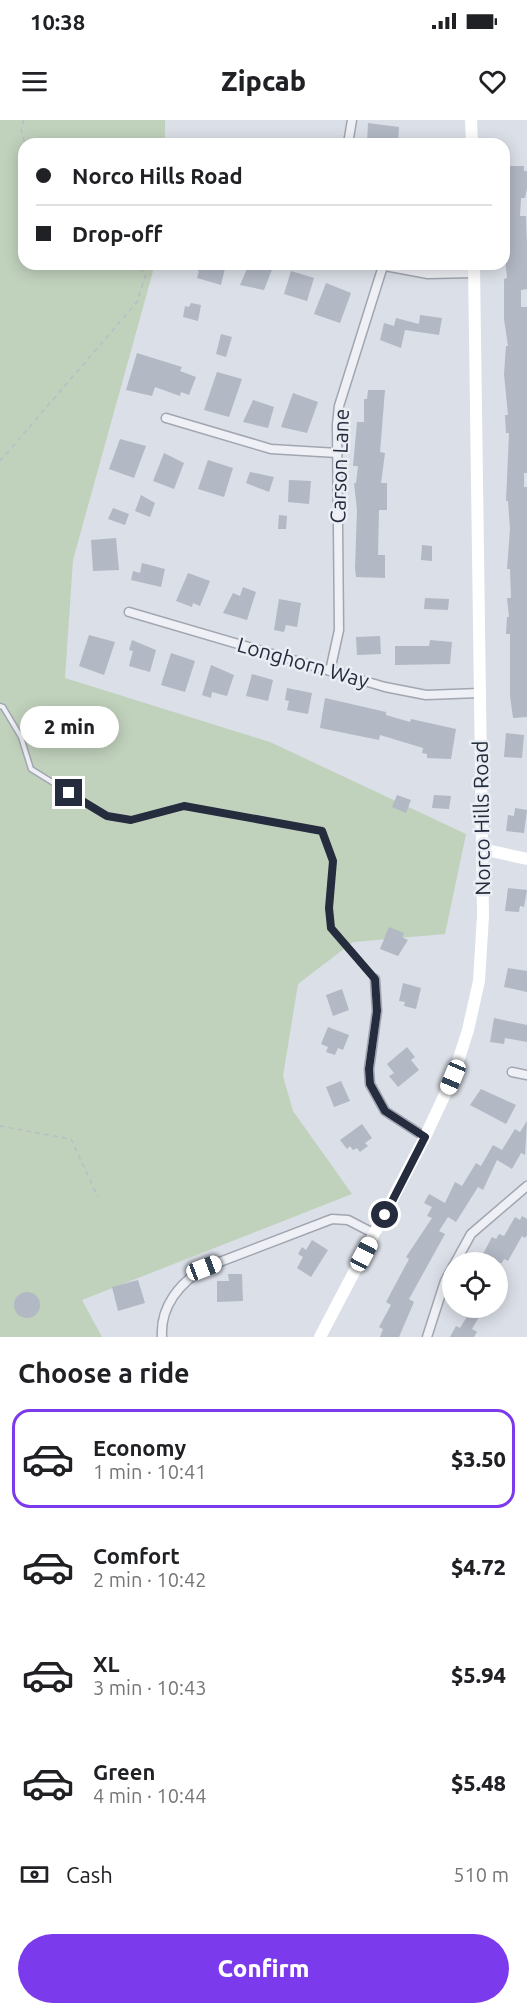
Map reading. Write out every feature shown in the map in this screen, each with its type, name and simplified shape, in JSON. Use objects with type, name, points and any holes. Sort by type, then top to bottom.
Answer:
[{"type":"street","points":[[349,138],[352,120]]},
{"type":"street","points":[[471,120],[472,138]]},
{"type":"street","name":"Carson Lane","points":[[330,671],[339,630],[337,453],[339,406],[378,270]]},
{"type":"street","points":[[406,270],[428,274],[459,270]]},
{"type":"street","name":"Norco Hills Road","points":[[320,1337],[425,1137],[453,1077],[468,1030],[479,981],[483,916],[474,270]]},
{"type":"street","points":[[166,418],[271,449],[337,453]]},
{"type":"street","name":"Longhorn Way","points":[[129,612],[330,671],[426,695],[479,693]]},
{"type":"street","points":[[482,849],[527,859]]},
{"type":"street","points":[[375,979],[377,1011],[369,1059],[370,1084],[385,1111],[425,1137]]},
{"type":"street","points":[[512,1072],[527,1075]]},
{"type":"street","points":[[461,1252],[471,1234],[527,1186]]},
{"type":"street","points":[[162,1337],[164,1315],[170,1301],[186,1281],[204,1268],[332,1220],[348,1220],[375,1234]]},
{"type":"street","points":[[427,1337],[442,1289]]},
{"type":"lane","points":[[0,706],[3,707],[21,736],[32,769],[107,816],[131,820],[184,806],[322,831],[333,861],[329,908],[331,928],[375,979]]},
{"type":"path","points":[[23,138],[21,129],[24,120]]},
{"type":"path","points":[[0,461],[137,302],[146,274],[141,270]]},
{"type":"path","points":[[0,1126],[71,1139],[98,1197]]},
{"type":"path","points":[[0,1132],[5,1127]]},
{"type":"green space","points":[[0,120],[165,120],[165,138],[18,138],[18,270],[153,270],[73,560],[65,678],[270,742],[466,834],[445,934],[353,942],[298,984],[283,1076],[293,1111],[352,1194],[82,1300],[102,1337],[0,1337]]},
{"type":"building","points":[[368,123],[399,127],[398,138],[367,138]]},
{"type":"building","points":[[510,166],[524,166],[524,171],[527,171],[527,188],[525,198],[521,198],[520,216],[526,216],[527,245],[527,289],[521,290],[521,307],[527,307],[527,473],[524,473],[524,487],[527,487],[527,717],[513,718],[510,696],[510,634],[506,634],[507,617],[509,617],[507,598],[511,598],[510,569],[507,569],[510,529],[508,501],[506,501],[509,433],[506,433],[505,415],[508,415],[504,374],[506,346],[508,346],[504,319],[504,279],[507,278],[506,270],[510,270]]},
{"type":"building","points":[[197,270],[225,270],[221,285],[197,278],[199,271]]},
{"type":"building","points":[[246,270],[272,270],[264,290],[240,285]]},
{"type":"building","points":[[291,271],[314,278],[307,301],[284,294]]},
{"type":"building","points":[[326,283],[351,293],[340,323],[314,314]]},
{"type":"building","points":[[191,303],[201,305],[198,321],[183,317],[185,306],[189,307]]},
{"type":"building","points":[[420,315],[442,318],[439,335],[405,330],[401,348],[380,340],[384,323],[394,326],[396,318],[419,324]]},
{"type":"building","points":[[221,334],[232,337],[226,357],[216,354]]},
{"type":"building","points":[[137,353],[182,367],[180,371],[196,377],[189,395],[181,392],[180,396],[155,387],[152,396],[126,390]]},
{"type":"building","points":[[217,372],[242,379],[229,417],[204,410]]},
{"type":"building","points":[[368,390],[385,390],[380,452],[385,453],[381,483],[387,483],[387,510],[379,510],[378,555],[385,555],[385,578],[356,577],[355,568],[357,510],[354,483],[356,483],[358,466],[353,466],[357,422],[364,422],[364,399],[367,399]]},
{"type":"building","points":[[293,393],[318,402],[307,433],[281,427]]},
{"type":"building","points":[[253,400],[274,407],[268,428],[243,422]]},
{"type":"building","points":[[120,439],[146,446],[134,478],[109,469]]},
{"type":"building","points":[[164,453],[184,463],[174,489],[153,481]]},
{"type":"building","points":[[208,460],[233,468],[224,497],[198,489]]},
{"type":"building","points":[[250,472],[274,477],[269,492],[246,483]]},
{"type":"building","points":[[289,480],[311,481],[309,504],[288,502]]},
{"type":"building","points":[[141,495],[155,503],[150,517],[135,511]]},
{"type":"building","points":[[113,508],[129,514],[125,525],[108,519]]},
{"type":"building","points":[[279,515],[287,516],[286,529],[278,529]]},
{"type":"building","points":[[116,538],[119,570],[93,571],[91,540]]},
{"type":"building","points":[[422,545],[432,546],[432,561],[421,560]]},
{"type":"building","points":[[142,563],[165,569],[161,587],[131,580],[133,571],[140,573]]},
{"type":"building","points":[[188,573],[210,581],[200,606],[193,603],[192,607],[176,601]]},
{"type":"building","points":[[243,587],[256,592],[247,620],[223,613],[233,593],[240,596]]},
{"type":"building","points":[[425,598],[449,599],[448,610],[424,609]]},
{"type":"building","points":[[279,599],[301,603],[297,627],[286,625],[284,632],[274,630]]},
{"type":"building","points":[[89,635],[115,642],[104,675],[79,666]]},
{"type":"building","points":[[380,636],[381,654],[357,655],[356,637]]},
{"type":"building","points":[[132,640],[156,650],[150,672],[129,666],[133,651],[129,650]]},
{"type":"building","points":[[430,640],[452,642],[450,664],[395,665],[395,646],[429,646]]},
{"type":"building","points":[[171,653],[195,661],[185,692],[161,685]]},
{"type":"building","points":[[211,665],[234,675],[227,696],[212,692],[211,698],[202,695]]},
{"type":"building","points":[[252,674],[273,680],[268,701],[246,696]]},
{"type":"building","points":[[287,688],[312,693],[308,714],[287,710],[289,701],[285,700]]},
{"type":"building","points":[[325,698],[386,712],[386,715],[410,722],[411,719],[456,729],[451,759],[427,758],[427,754],[422,753],[423,748],[380,735],[379,740],[320,728]]},
{"type":"building","points":[[506,733],[524,735],[522,758],[504,757]]},
{"type":"building","points":[[397,795],[411,800],[406,813],[392,807]]},
{"type":"building","points":[[434,795],[451,796],[449,809],[432,808]]},
{"type":"building","points":[[515,808],[527,810],[524,833],[506,831],[508,815],[514,816]]},
{"type":"building","points":[[508,888],[527,890],[524,907],[520,906],[519,912],[505,911]]},
{"type":"building","points":[[389,927],[404,933],[402,937],[408,940],[398,956],[380,949]]},
{"type":"building","points":[[508,968],[527,971],[527,992],[504,987]]},
{"type":"building","points":[[403,983],[421,988],[416,1009],[404,1006],[405,1002],[399,1001]]},
{"type":"building","points":[[342,989],[349,1010],[333,1016],[326,995]]},
{"type":"building","points":[[494,1018],[527,1025],[527,1042],[505,1038],[504,1044],[490,1042]]},
{"type":"building","points":[[328,1027],[349,1035],[343,1050],[338,1048],[335,1055],[326,1052],[328,1047],[321,1044]]},
{"type":"building","points":[[407,1047],[415,1057],[411,1060],[419,1070],[398,1087],[389,1076],[394,1073],[387,1064]]},
{"type":"building","points":[[341,1081],[350,1101],[334,1107],[326,1087]]},
{"type":"building","points":[[481,1089],[516,1105],[506,1124],[470,1105]]},
{"type":"building","points":[[527,1121],[525,1155],[521,1153],[512,1169],[497,1160],[483,1190],[478,1187],[456,1222],[448,1217],[439,1231],[445,1234],[409,1299],[414,1302],[399,1337],[380,1337],[383,1329],[379,1327],[391,1305],[386,1302],[409,1259],[406,1257],[432,1218],[427,1216],[432,1207],[424,1203],[429,1194],[445,1203],[455,1182],[462,1186],[476,1163],[481,1166],[493,1145],[502,1150],[515,1129],[520,1132]]},
{"type":"building","points":[[362,1124],[372,1138],[365,1143],[368,1146],[360,1152],[357,1148],[353,1150],[350,1146],[347,1149],[340,1140]]},
{"type":"building","points":[[522,1216],[527,1219],[527,1235],[525,1238],[522,1236],[508,1261],[508,1252],[484,1252],[492,1237],[496,1239],[499,1234],[504,1236],[515,1217],[520,1220]]},
{"type":"building","points":[[312,1240],[328,1250],[311,1277],[297,1268],[303,1257],[298,1254],[302,1247],[306,1250]]},
{"type":"building","points":[[228,1274],[242,1274],[243,1301],[217,1302],[217,1281],[229,1281]]},
{"type":"building","points":[[138,1280],[145,1303],[118,1311],[112,1287]]},
{"type":"building","points":[[27,1292],[36,1296],[40,1305],[36,1314],[27,1318],[18,1314],[14,1305],[18,1296]]},
{"type":"building","points":[[466,1318],[478,1318],[472,1329],[477,1332],[474,1337],[450,1337],[456,1326],[460,1328]]},
{"type":"route","points":[[69,793],[107,816],[131,820],[184,806],[322,831],[333,861],[329,908],[331,928],[375,979],[377,1011],[370,1050],[370,1084],[385,1111],[425,1137],[385,1215]]}]
